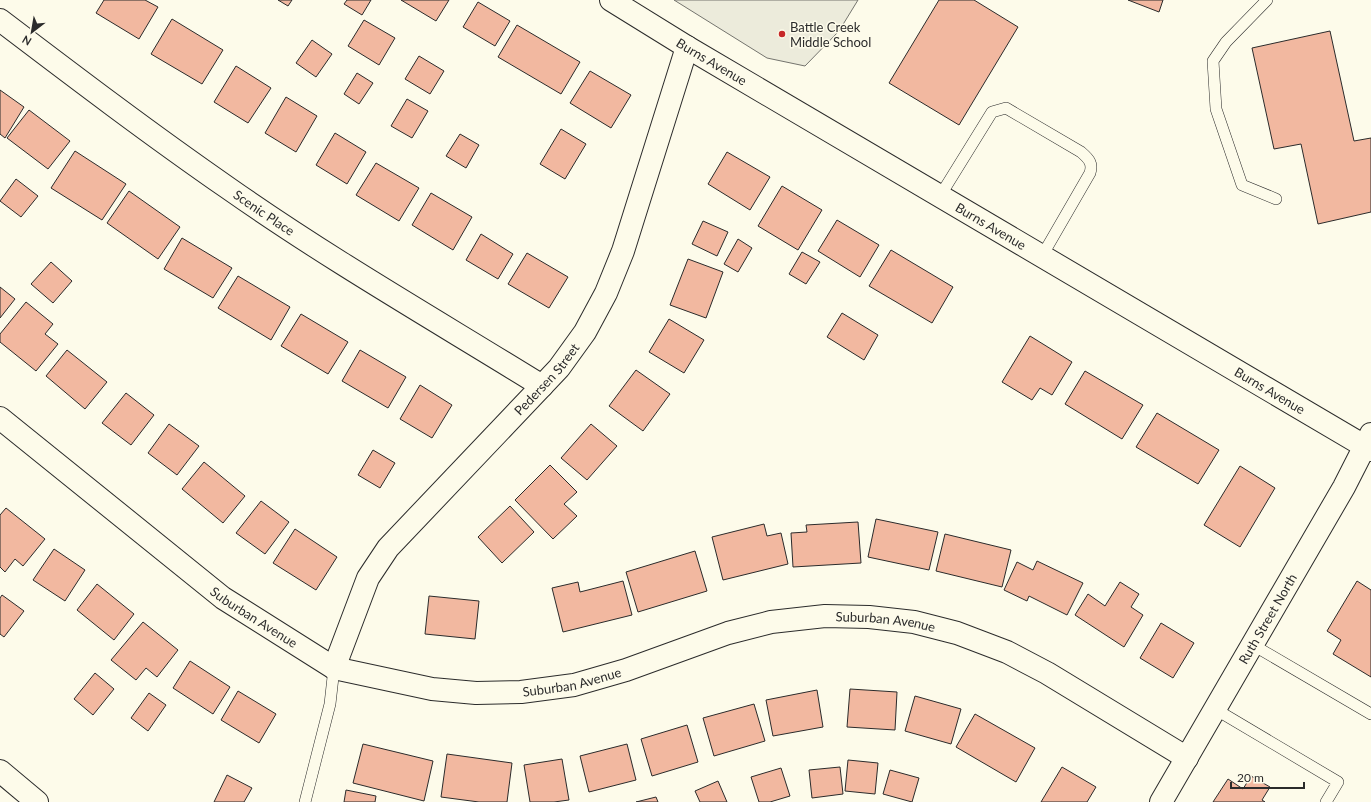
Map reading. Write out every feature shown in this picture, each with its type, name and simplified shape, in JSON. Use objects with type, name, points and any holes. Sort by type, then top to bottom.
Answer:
[{"type":"main road","name":"Burns Avenue","points":[[611,0],[687,47],[1042,256],[1369,444]]},
{"type":"main road","name":"Scenic Place","points":[[0,20],[149,132],[228,189],[306,241],[542,386]]},
{"type":"main road","name":"Pedersen Street","points":[[334,668],[368,578],[388,548],[559,368],[585,332],[606,293],[623,252],[687,47]]},
{"type":"main road","name":"Suburban Avenue","points":[[0,418],[223,598],[334,668],[432,688],[476,693],[521,692],[574,685],[626,670],[728,633],[771,622],[825,616],[869,617],[914,622],[957,633],[1008,652],[1047,673],[1187,758]]},
{"type":"main road","name":"Ruth Street North","points":[[1162,802],[1369,444]]},
{"type":"main road","points":[[0,771],[37,802]]},
{"type":"lane","points":[[1267,0],[1226,42],[1213,61],[1216,109],[1242,185],[1276,199]]},
{"type":"lane","points":[[940,196],[992,112],[1001,109],[1006,108],[1082,152],[1092,166],[1090,173],[1042,256]]},
{"type":"lane","points":[[1253,645],[1371,714]]},
{"type":"lane","points":[[305,802],[330,704],[334,668]]},
{"type":"lane","points":[[1215,708],[1338,782],[1326,802]]},
{"type":"shaded area","name":"Battle Creek Middle School","points":[[674,0],[858,0],[839,31],[805,66],[767,58]]},
{"type":"building","points":[[104,0],[145,0],[158,7],[139,39],[96,13]]},
{"type":"building","points":[[278,0],[292,0],[288,6]]},
{"type":"building","points":[[347,0],[371,0],[362,15],[344,4]]},
{"type":"building","points":[[401,0],[449,0],[436,21]]},
{"type":"building","points":[[939,0],[974,0],[1018,27],[959,125],[889,83]]},
{"type":"building","points":[[1128,0],[1163,0],[1159,12]]},
{"type":"building","points":[[478,2],[510,21],[495,46],[463,27]]},
{"type":"building","points":[[172,19],[223,50],[202,84],[151,54]]},
{"type":"building","points":[[364,20],[395,38],[379,65],[348,46]]},
{"type":"building","points":[[517,25],[580,62],[561,94],[498,57]]},
{"type":"building","points":[[1330,31],[1354,141],[1371,138],[1371,212],[1318,224],[1301,144],[1274,149],[1252,48]]},
{"type":"building","points":[[312,40],[332,54],[316,77],[296,63]]},
{"type":"building","points":[[419,56],[444,71],[430,94],[405,79]]},
{"type":"building","points":[[236,66],[271,88],[248,123],[214,102]]},
{"type":"building","points":[[590,71],[631,95],[611,128],[570,103]]},
{"type":"building","points":[[357,73],[373,83],[359,104],[344,94]]},
{"type":"building","points":[[0,90],[24,107],[5,138],[0,134]]},
{"type":"building","points":[[286,97],[317,116],[296,152],[265,133]]},
{"type":"building","points":[[407,99],[428,111],[412,138],[391,126]]},
{"type":"building","points":[[29,110],[70,141],[48,169],[7,138]]},
{"type":"building","points":[[561,129],[586,144],[565,179],[540,164]]},
{"type":"building","points":[[335,133],[366,152],[347,184],[316,165]]},
{"type":"building","points":[[460,134],[479,145],[466,168],[446,156]]},
{"type":"building","points":[[75,151],[126,184],[102,220],[51,188]]},
{"type":"building","points":[[727,152],[770,177],[750,210],[708,184]]},
{"type":"building","points":[[376,163],[419,188],[399,221],[356,195]]},
{"type":"building","points":[[16,179],[38,196],[21,217],[0,201]]},
{"type":"building","points":[[782,186],[822,210],[798,250],[758,226]]},
{"type":"building","points":[[129,191],[180,227],[158,259],[107,223]]},
{"type":"building","points":[[431,193],[472,217],[453,250],[412,225]]},
{"type":"building","points":[[837,220],[879,245],[860,277],[818,251]]},
{"type":"building","points":[[703,221],[728,232],[717,256],[692,244]]},
{"type":"building","points":[[481,234],[513,254],[498,279],[466,260]]},
{"type":"building","points":[[182,238],[232,268],[213,298],[164,269]]},
{"type":"building","points":[[738,239],[752,248],[738,272],[724,264]]},
{"type":"building","points":[[891,250],[953,287],[932,323],[869,286]]},
{"type":"building","points":[[802,252],[820,262],[806,284],[789,274]]},
{"type":"building","points":[[527,253],[568,277],[549,308],[508,284]]},
{"type":"building","points":[[688,259],[723,272],[706,318],[670,305]]},
{"type":"building","points":[[51,262],[72,281],[53,303],[31,284]]},
{"type":"building","points":[[238,276],[290,307],[271,340],[218,308]]},
{"type":"building","points":[[0,287],[15,299],[0,318]]},
{"type":"building","points":[[26,302],[53,324],[45,334],[58,344],[36,371],[0,342],[0,334]]},
{"type":"building","points":[[842,313],[878,335],[864,360],[827,337]]},
{"type":"building","points":[[301,314],[348,342],[328,374],[281,346]]},
{"type":"building","points":[[669,319],[704,340],[684,373],[649,352]]},
{"type":"building","points":[[1030,336],[1072,362],[1052,395],[1040,388],[1032,400],[1002,382]]},
{"type":"building","points":[[67,350],[107,382],[85,409],[46,376]]},
{"type":"building","points":[[360,350],[406,377],[388,408],[342,381]]},
{"type":"building","points":[[636,370],[670,394],[643,431],[609,406]]},
{"type":"building","points":[[1085,371],[1143,405],[1122,439],[1065,404]]},
{"type":"building","points":[[420,385],[452,405],[432,438],[400,419]]},
{"type":"building","points":[[126,393],[154,415],[131,445],[102,423]]},
{"type":"building","points":[[1157,413],[1219,450],[1198,484],[1136,447]]},
{"type":"building","points":[[169,424],[199,446],[177,475],[148,453]]},
{"type":"building","points":[[591,424],[617,446],[587,480],[561,458]]},
{"type":"building","points":[[373,450],[395,463],[380,488],[358,475]]},
{"type":"building","points":[[204,462],[245,496],[223,523],[182,489]]},
{"type":"building","points":[[550,465],[577,492],[564,504],[577,516],[553,539],[515,500]]},
{"type":"building","points":[[1240,466],[1275,488],[1240,547],[1204,525]]},
{"type":"building","points":[[261,501],[289,522],[265,554],[236,533]]},
{"type":"building","points":[[510,506],[534,532],[502,563],[478,537]]},
{"type":"building","points":[[6,508],[45,539],[23,566],[15,559],[5,572],[0,567],[0,515]]},
{"type":"building","points":[[876,519],[938,532],[929,570],[868,557]]},
{"type":"building","points":[[858,522],[861,563],[793,567],[791,533],[807,532],[806,525]]},
{"type":"building","points":[[764,524],[767,536],[781,533],[788,564],[723,580],[712,537]]},
{"type":"building","points":[[295,529],[337,557],[316,590],[273,563]]},
{"type":"building","points":[[945,534],[1011,550],[1002,587],[936,571]]},
{"type":"building","points":[[54,549],[85,570],[65,601],[33,580]]},
{"type":"building","points":[[695,551],[707,591],[638,612],[626,572]]},
{"type":"building","points":[[1037,561],[1083,583],[1067,615],[1029,596],[1027,601],[1004,590],[1017,562],[1033,570]]},
{"type":"building","points":[[623,581],[632,615],[563,632],[552,588],[578,582],[580,592]]},
{"type":"building","points":[[1357,581],[1371,590],[1371,677],[1333,654],[1341,640],[1327,631]]},
{"type":"building","points":[[1120,582],[1139,594],[1131,607],[1143,615],[1124,647],[1075,615],[1088,594],[1105,606]]},
{"type":"building","points":[[97,584],[134,614],[114,640],[77,610]]},
{"type":"building","points":[[2,595],[24,611],[4,637],[0,634],[0,598]]},
{"type":"building","points":[[429,596],[479,601],[475,639],[425,634]]},
{"type":"building","points":[[143,622],[178,650],[157,677],[146,668],[136,680],[111,660]]},
{"type":"building","points":[[1161,623],[1194,643],[1173,678],[1140,658]]},
{"type":"building","points":[[190,661],[230,687],[213,714],[173,688]]},
{"type":"building","points":[[95,673],[114,689],[93,715],[74,699]]},
{"type":"building","points":[[850,689],[897,692],[895,730],[847,727]]},
{"type":"building","points":[[817,690],[823,727],[773,736],[766,700]]},
{"type":"building","points":[[238,691],[276,714],[259,743],[221,720]]},
{"type":"building","points":[[149,693],[166,705],[148,731],[131,718]]},
{"type":"building","points":[[915,696],[961,709],[951,744],[905,731]]},
{"type":"building","points":[[754,704],[765,741],[714,756],[703,718]]},
{"type":"building","points":[[975,714],[1035,748],[1016,782],[956,747]]},
{"type":"building","points":[[687,725],[698,762],[652,776],[641,739]]},
{"type":"building","points":[[363,744],[433,761],[424,801],[353,783]]},
{"type":"building","points":[[627,744],[636,780],[589,792],[580,756]]},
{"type":"building","points":[[447,754],[512,763],[507,802],[479,802],[441,797]]},
{"type":"building","points":[[562,759],[569,800],[554,802],[530,802],[524,765]]},
{"type":"building","points":[[848,760],[878,763],[875,794],[845,791]]},
{"type":"building","points":[[840,767],[843,794],[812,798],[809,770]]},
{"type":"building","points":[[1062,767],[1096,787],[1087,802],[1041,802]]},
{"type":"building","points":[[781,768],[790,796],[770,802],[759,802],[751,777]]},
{"type":"building","points":[[890,770],[919,778],[912,802],[883,794]]},
{"type":"building","points":[[227,775],[252,788],[244,802],[214,802]]},
{"type":"building","points":[[1251,776],[1270,787],[1262,800],[1265,802],[1213,802],[1228,779],[1243,789]]},
{"type":"building","points":[[718,781],[727,802],[700,802],[695,791]]},
{"type":"building","points":[[346,790],[376,796],[375,802],[344,802]]},
{"type":"building","points":[[656,797],[658,802],[636,802]]},
{"type":"place","name":"Battle Creek Middle School","points":[[782,34]]}]
